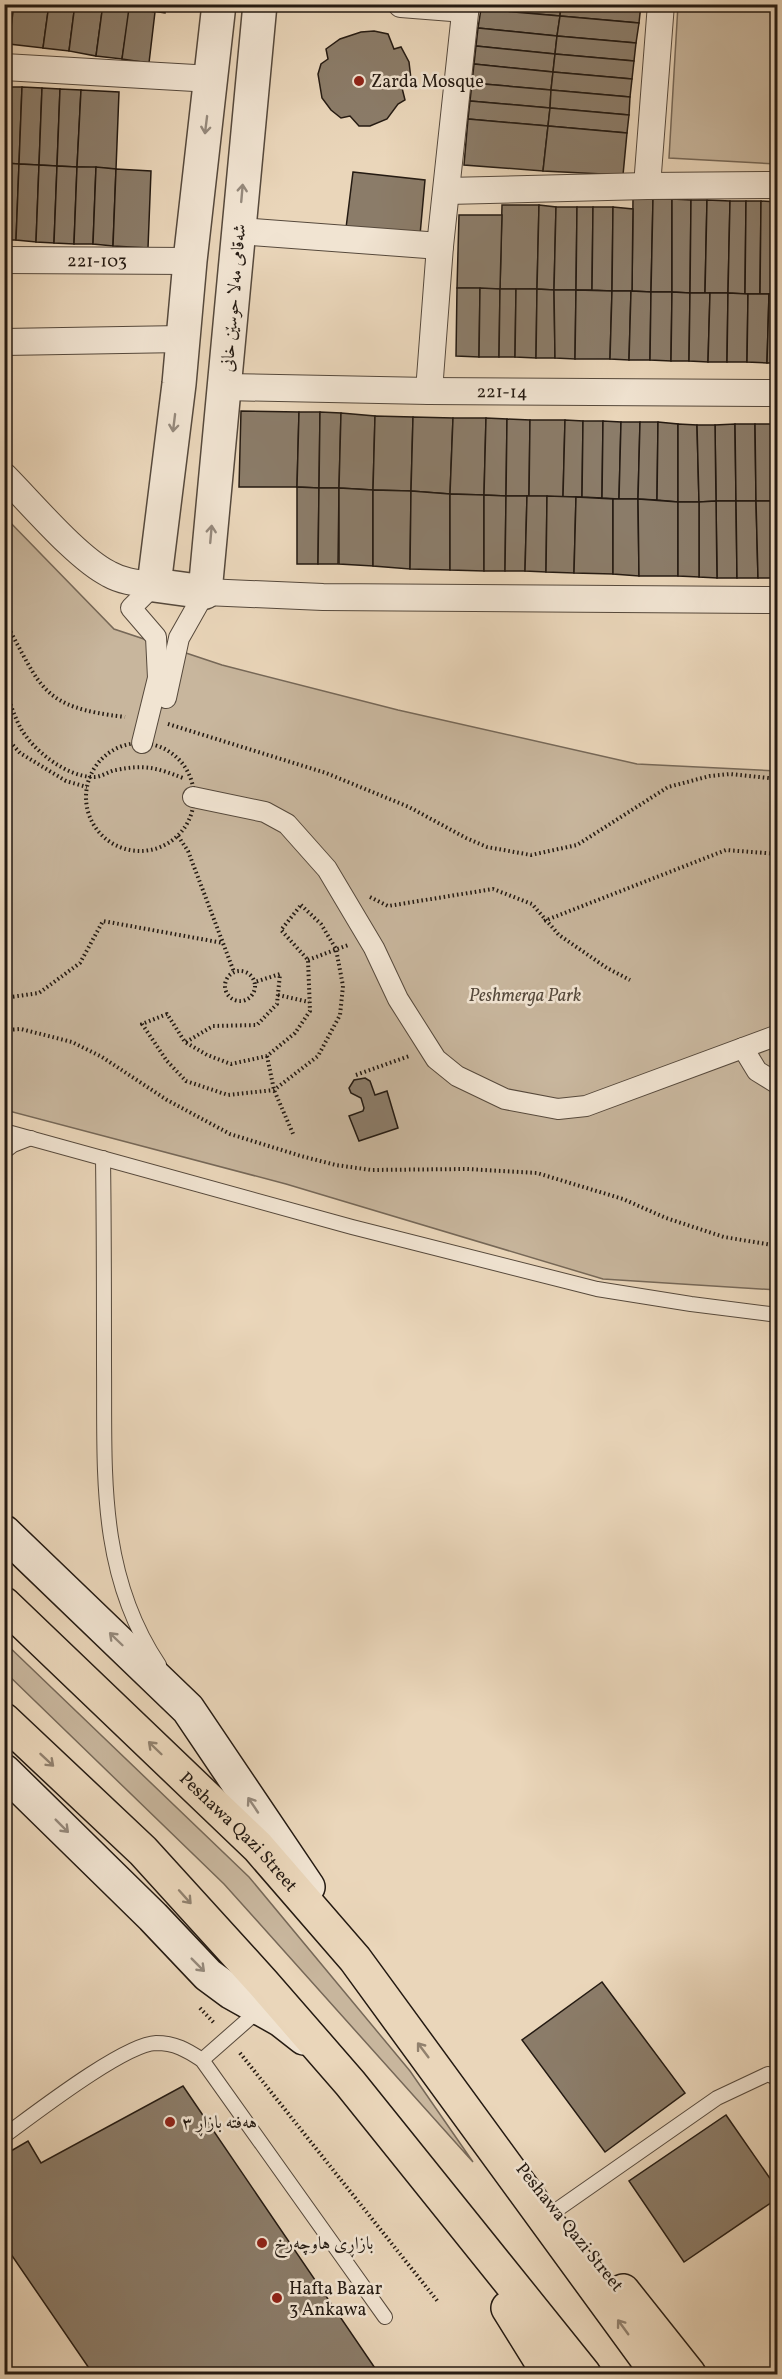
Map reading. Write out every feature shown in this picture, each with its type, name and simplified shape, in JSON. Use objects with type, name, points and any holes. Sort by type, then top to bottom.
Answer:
[{"type":"highway","name":"Peshawa Qazi Street","points":[[4,1604],[258,1847],[355,1959],[658,2374]]},
{"type":"highway","points":[[4,1720],[143,1851],[344,2075],[584,2374]]},
{"type":"highway","points":[[344,2075],[508,2308],[558,2374]]},
{"type":"highway","name":"Peshawa Qazi Street","points":[[447,2083],[558,2209],[689,2374]]},
{"type":"highway","points":[[508,2308],[549,2374]]},
{"type":"street","points":[[154,721],[158,678],[156,637],[131,608],[154,585],[179,384],[190,261],[219,4]]},
{"type":"street","name":"شەقامی مەلا حوسێن خانی","points":[[205,592],[260,4]]},
{"type":"street","points":[[401,4],[466,7],[440,246],[429,391]]},
{"type":"street","points":[[647,186],[661,4]]},
{"type":"street","points":[[4,67],[212,79]]},
{"type":"street","points":[[447,191],[777,185]]},
{"type":"street","points":[[239,231],[440,246]]},
{"type":"street","name":"221-103","points":[[4,260],[190,261]]},
{"type":"street","points":[[4,342],[182,339]]},
{"type":"street","points":[[179,384],[224,387]]},
{"type":"street","name":"221-14","points":[[224,387],[777,393]]},
{"type":"street","points":[[4,476],[82,554],[107,573],[122,580],[205,592],[323,597],[777,600]]},
{"type":"street","points":[[149,744],[179,638],[205,592]]},
{"type":"street","points":[[194,797],[265,812],[287,824],[327,869],[368,938],[398,999],[436,1059],[457,1076],[482,1089],[505,1098],[558,1109],[586,1106],[777,1035]]},
{"type":"street","points":[[743,1048],[757,1071],[777,1084]]},
{"type":"street","points":[[4,1532],[188,1709],[355,1959]]},
{"type":"street","points":[[4,1771],[153,1917],[208,1975],[299,2034],[344,2075]]},
{"type":"lane","points":[[4,1131],[352,1227],[597,1289],[681,1303],[777,1315]]},
{"type":"lane","points":[[4,1152],[13,1145],[31,1138]]},
{"type":"lane","points":[[104,1158],[105,1472],[110,1540],[126,1603],[154,1658],[188,1709]]},
{"type":"lane","points":[[202,2060],[260,2009]]},
{"type":"lane","points":[[4,2136],[119,2057],[154,2043],[180,2046],[202,2060],[386,2317]]},
{"type":"lane","points":[[558,2209],[717,2098],[768,2074],[777,2079]]},
{"type":"path","points":[[4,620],[38,681],[54,698],[70,707],[94,713],[154,721],[326,773],[409,807],[487,847],[531,855],[577,845],[668,787],[710,776],[730,774],[777,779]]},
{"type":"path","points":[[4,735],[20,753],[66,781],[87,787]]},
{"type":"path","points":[[149,744],[175,756],[186,769],[193,785],[194,804],[189,821],[178,836],[163,847],[145,851],[127,850],[110,843],[97,830],[88,814],[85,797],[87,787],[88,779],[96,764],[109,752],[125,745],[149,744]]},
{"type":"path","points":[[178,836],[188,851],[234,972]]},
{"type":"path","points":[[544,921],[726,850],[777,854]]},
{"type":"path","points":[[336,884],[360,892],[388,906],[494,889],[532,904],[544,921],[559,935],[607,968],[630,980]]},
{"type":"path","points":[[301,905],[321,924],[336,949],[343,986],[340,1016],[318,1056],[274,1090],[228,1095],[186,1081],[167,1061],[142,1024],[167,1014],[185,1042],[207,1055],[231,1064],[267,1056],[295,1033],[310,1011],[308,960],[281,930],[301,905]]},
{"type":"path","points":[[4,998],[39,993],[80,963],[103,921],[223,944]]},
{"type":"path","points":[[308,960],[368,938]]},
{"type":"path","points":[[234,972],[247,972],[255,982],[256,987],[251,997],[236,1001],[225,990],[226,979],[234,972]]},
{"type":"path","points":[[185,1042],[213,1026],[257,1025],[277,1004],[280,974],[255,982]]},
{"type":"path","points":[[777,975],[772,977],[777,991]]},
{"type":"path","points":[[278,995],[309,1002]]},
{"type":"path","points":[[4,1030],[21,1029],[72,1042],[102,1057],[167,1100],[230,1134],[301,1156],[336,1165],[371,1170],[455,1168],[537,1173],[623,1199],[666,1218],[724,1237],[777,1246]]},
{"type":"path","points":[[356,1075],[430,1049]]},
{"type":"path","points":[[267,1056],[274,1090],[294,1136]]},
{"type":"green space","points":[[678,5],[777,5],[777,164],[669,158]]},
{"type":"green space","name":"Peshmerga Park","points":[[4,516],[114,629],[222,665],[398,710],[637,764],[777,771],[777,1290],[603,1279],[286,1184],[5,1110]]},
{"type":"green space","points":[[4,1642],[249,1877],[410,2071],[473,2162],[224,1884],[5,1672]]},
{"type":"building","points":[[14,4],[49,4],[43,48],[9,44]]},
{"type":"building","points":[[49,4],[75,4],[69,51],[43,48]]},
{"type":"building","points":[[75,4],[103,4],[96,56],[69,51]]},
{"type":"building","points":[[103,4],[130,8],[122,59],[96,56]]},
{"type":"building","points":[[105,4],[166,4],[165,13]]},
{"type":"building","points":[[481,4],[561,4],[560,16],[481,9]]},
{"type":"building","points":[[561,4],[641,4],[639,23],[560,16]]},
{"type":"building","points":[[129,8],[155,12],[149,63],[122,59]]},
{"type":"building","points":[[481,9],[560,16],[557,36],[478,28]]},
{"type":"building","points":[[560,16],[639,23],[636,43],[557,36]]},
{"type":"building","points":[[478,28],[557,36],[555,54],[476,46]]},
{"type":"building","points":[[374,31],[388,34],[394,49],[401,47],[409,62],[411,79],[401,84],[405,100],[398,104],[387,119],[370,126],[359,126],[350,116],[341,118],[331,110],[322,98],[318,74],[321,64],[328,59],[326,49],[340,39],[361,32]]},
{"type":"building","points":[[557,36],[636,43],[634,61],[555,54]]},
{"type":"building","points":[[476,46],[555,54],[553,72],[474,64]]},
{"type":"building","points":[[555,54],[634,61],[632,79],[553,72]]},
{"type":"building","points":[[474,64],[553,72],[551,90],[472,83]]},
{"type":"building","points":[[553,72],[632,79],[630,97],[551,90]]},
{"type":"building","points":[[472,83],[551,90],[550,108],[470,101]]},
{"type":"building","points":[[4,87],[22,87],[19,164],[4,163]]},
{"type":"building","points":[[22,87],[42,88],[39,165],[19,164]]},
{"type":"building","points":[[42,88],[60,89],[57,166],[39,165]]},
{"type":"building","points":[[60,89],[81,90],[77,167],[57,166]]},
{"type":"building","points":[[81,90],[119,92],[116,169],[77,167]]},
{"type":"building","points":[[551,90],[630,97],[629,115],[550,108]]},
{"type":"building","points":[[470,101],[550,108],[548,126],[468,119]]},
{"type":"building","points":[[550,108],[629,115],[627,133],[548,126]]},
{"type":"building","points":[[468,119],[548,126],[543,171],[464,165]]},
{"type":"building","points":[[548,126],[627,133],[623,175],[543,171]]},
{"type":"building","points":[[4,163],[19,164],[16,240],[4,240]]},
{"type":"building","points":[[19,164],[39,165],[36,242],[16,240]]},
{"type":"building","points":[[39,165],[57,166],[54,243],[36,242]]},
{"type":"building","points":[[57,166],[77,167],[74,244],[54,243]]},
{"type":"building","points":[[77,167],[96,167],[93,244],[74,244]]},
{"type":"building","points":[[96,167],[116,169],[113,246],[93,244]]},
{"type":"building","points":[[116,169],[151,171],[148,248],[113,246]]},
{"type":"building","points":[[353,172],[425,180],[420,235],[346,228]]},
{"type":"building","points":[[633,198],[653,199],[651,292],[632,291]]},
{"type":"building","points":[[653,199],[672,199],[672,292],[651,292]]},
{"type":"building","points":[[672,199],[691,200],[690,293],[672,292]]},
{"type":"building","points":[[691,200],[707,200],[705,293],[690,293]]},
{"type":"building","points":[[707,200],[730,201],[728,293],[705,293]]},
{"type":"building","points":[[730,201],[746,201],[745,294],[728,293]]},
{"type":"building","points":[[746,201],[761,201],[760,294],[745,294]]},
{"type":"building","points":[[761,201],[778,202],[778,294],[760,294]]},
{"type":"building","points":[[502,205],[539,205],[537,289],[500,289]]},
{"type":"building","points":[[539,205],[556,207],[554,290],[537,289]]},
{"type":"building","points":[[556,207],[577,207],[576,290],[554,290]]},
{"type":"building","points":[[577,207],[593,207],[592,290],[576,290]]},
{"type":"building","points":[[593,207],[613,207],[612,291],[592,290]]},
{"type":"building","points":[[613,207],[633,209],[632,291],[612,291]]},
{"type":"building","points":[[459,215],[502,215],[500,289],[457,288]]},
{"type":"building","points":[[457,288],[480,288],[479,357],[456,356]]},
{"type":"building","points":[[480,288],[500,289],[499,357],[479,357]]},
{"type":"building","points":[[500,289],[516,289],[515,357],[499,357]]},
{"type":"building","points":[[516,289],[537,289],[536,358],[515,357]]},
{"type":"building","points":[[537,289],[554,290],[555,358],[536,358]]},
{"type":"building","points":[[554,290],[576,290],[575,359],[555,358]]},
{"type":"building","points":[[576,290],[612,291],[610,359],[575,359]]},
{"type":"building","points":[[612,291],[631,291],[629,360],[610,359]]},
{"type":"building","points":[[631,291],[651,292],[650,360],[629,360]]},
{"type":"building","points":[[651,292],[672,292],[671,361],[650,360]]},
{"type":"building","points":[[672,292],[690,293],[689,361],[671,361]]},
{"type":"building","points":[[690,293],[710,293],[708,362],[689,361]]},
{"type":"building","points":[[710,293],[728,293],[727,362],[708,362]]},
{"type":"building","points":[[728,293],[748,294],[747,362],[727,362]]},
{"type":"building","points":[[748,294],[769,294],[767,363],[747,362]]},
{"type":"building","points":[[769,294],[778,294],[778,363],[767,363]]},
{"type":"building","points":[[241,411],[299,412],[297,487],[239,487]]},
{"type":"building","points":[[299,412],[320,412],[319,488],[297,487]]},
{"type":"building","points":[[320,412],[341,413],[339,488],[319,488]]},
{"type":"building","points":[[341,413],[375,416],[373,490],[339,488]]},
{"type":"building","points":[[375,416],[413,417],[411,491],[373,490]]},
{"type":"building","points":[[413,417],[453,418],[450,494],[411,491]]},
{"type":"building","points":[[453,418],[486,418],[484,495],[450,494]]},
{"type":"building","points":[[486,418],[507,419],[506,496],[484,495]]},
{"type":"building","points":[[507,419],[530,420],[529,496],[506,496]]},
{"type":"building","points":[[530,420],[565,420],[563,497],[529,496]]},
{"type":"building","points":[[565,420],[583,421],[582,497],[563,497]]},
{"type":"building","points":[[583,421],[603,421],[602,498],[582,497]]},
{"type":"building","points":[[603,421],[621,422],[619,499],[602,498]]},
{"type":"building","points":[[621,422],[640,422],[638,499],[619,499]]},
{"type":"building","points":[[640,422],[658,422],[657,500],[638,499]]},
{"type":"building","points":[[658,422],[678,424],[678,502],[657,500]]},
{"type":"building","points":[[678,424],[697,425],[699,502],[678,502]]},
{"type":"building","points":[[735,424],[736,501],[716,501],[715,425]]},
{"type":"building","points":[[735,424],[755,424],[756,501],[736,501]]},
{"type":"building","points":[[755,424],[773,424],[774,501],[756,501]]},
{"type":"building","points":[[773,424],[778,424],[778,501],[774,501]]},
{"type":"building","points":[[697,425],[715,425],[716,501],[699,502]]},
{"type":"building","points":[[297,487],[319,488],[318,564],[297,564]]},
{"type":"building","points":[[319,488],[339,488],[338,564],[318,564]]},
{"type":"building","points":[[339,488],[373,490],[373,566],[339,564]]},
{"type":"building","points":[[373,490],[411,491],[410,569],[373,566]]},
{"type":"building","points":[[411,491],[450,494],[450,570],[410,569]]},
{"type":"building","points":[[450,494],[484,495],[484,571],[450,570]]},
{"type":"building","points":[[484,495],[506,496],[505,571],[484,571]]},
{"type":"building","points":[[506,496],[527,496],[525,571],[505,571]]},
{"type":"building","points":[[527,496],[547,496],[546,572],[525,571]]},
{"type":"building","points":[[547,496],[576,497],[574,573],[546,572]]},
{"type":"building","points":[[576,497],[613,499],[613,574],[574,573]]},
{"type":"building","points":[[613,499],[638,499],[639,576],[613,574]]},
{"type":"building","points":[[638,499],[678,502],[678,576],[639,576]]},
{"type":"building","points":[[716,501],[736,501],[737,578],[717,578]]},
{"type":"building","points":[[716,501],[717,578],[699,577],[699,502]]},
{"type":"building","points":[[736,501],[756,501],[758,578],[737,578]]},
{"type":"building","points":[[756,501],[774,501],[776,578],[758,578]]},
{"type":"building","points":[[774,501],[778,501],[778,578],[776,578]]},
{"type":"building","points":[[678,502],[699,502],[699,577],[678,576]]},
{"type":"building","points":[[365,1078],[370,1081],[375,1095],[387,1091],[398,1128],[359,1141],[349,1116],[363,1111],[364,1108],[361,1098],[351,1093],[349,1088],[354,1080]]},
{"type":"building","points":[[602,1982],[685,2093],[605,2152],[522,2040]]},
{"type":"building","points":[[183,2086],[379,2374],[93,2374],[4,2244],[4,2155],[28,2141],[41,2163]]},
{"type":"building","points":[[726,2115],[778,2190],[778,2198],[684,2262],[629,2181]]},
{"type":"place","name":"Zarda Mosque","points":[[359,81]]},
{"type":"place","name":"هەفتە بازاڕ ٣","points":[[170,2122]]},
{"type":"place","name":"بازاڕی هاوچەرخ","points":[[262,2243]]},
{"type":"place","name":"Hafta Bazar 3 Ankawa","points":[[277,2298]]}]
